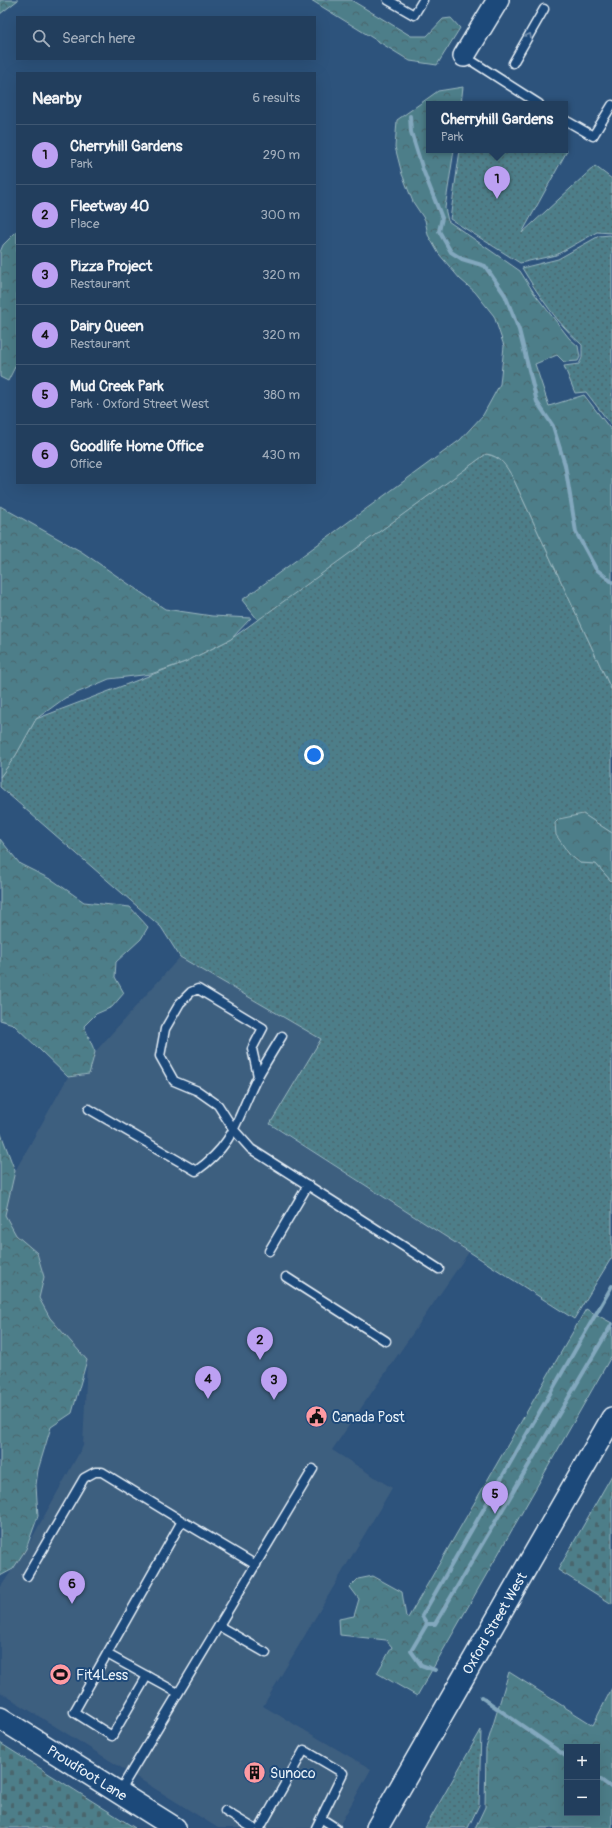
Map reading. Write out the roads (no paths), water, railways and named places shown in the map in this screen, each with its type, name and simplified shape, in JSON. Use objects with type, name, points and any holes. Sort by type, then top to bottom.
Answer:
[{"type":"main road","points":[[464,56],[498,0]]},
{"type":"main road","name":"Oxford Street West","points":[[377,1828],[612,1418]]},
{"type":"main road","name":"Proudfoot Lane","points":[[0,1718],[175,1828]]},
{"type":"lane","points":[[388,0],[414,15],[423,0]]},
{"type":"lane","points":[[513,63],[544,9]]},
{"type":"lane","points":[[464,56],[534,101]]},
{"type":"lane","points":[[568,122],[593,136],[612,105]]},
{"type":"lane","points":[[258,1076],[252,1049],[263,1028],[198,989],[191,992],[180,1003],[165,1029],[160,1056],[174,1081],[198,1091],[218,1105],[234,1130],[251,1149],[439,1269]]},
{"type":"lane","points":[[89,1109],[196,1171],[218,1153],[234,1130],[258,1076],[282,1036]]},
{"type":"lane","points":[[268,1251],[308,1185]]},
{"type":"lane","points":[[286,1277],[386,1341]]},
{"type":"lane","points":[[118,1792],[313,1469]]},
{"type":"lane","points":[[27,1576],[84,1478],[95,1472],[102,1472],[256,1565]]},
{"type":"lane","points":[[147,1676],[112,1736],[74,1712],[182,1521]]},
{"type":"lane","points":[[219,1626],[266,1653]]},
{"type":"lane","points":[[107,1654],[178,1693]]},
{"type":"lane","points":[[260,1828],[304,1750],[343,1773],[322,1819],[316,1828]]},
{"type":"lane","points":[[225,1811],[241,1825],[253,1828]]},
{"type":"lane","points":[[322,1819],[336,1828]]},
{"type":"waterway","points":[[410,116],[411,132],[423,170],[442,218],[439,231],[451,252],[462,259],[485,266],[505,295],[519,330],[537,402],[553,426],[565,465],[576,532],[596,569],[612,582]]},
{"type":"waterway","points":[[427,1624],[422,1616],[612,1286]]},
{"type":"waterway","points":[[427,1624],[435,1624],[612,1324]]},
{"type":"waterway","points":[[427,1624],[411,1651],[421,1665],[435,1670]]},
{"type":"waterway","points":[[481,1697],[564,1755]]},
{"type":"waterway","points":[[600,1779],[612,1788]]},
{"type":"place","name":"Cherryhill Gardens","points":[[497,199]]},
{"type":"place","name":"Fleetway 40","points":[[260,1360]]},
{"type":"place","name":"Dairy Queen","points":[[208,1399]]},
{"type":"place","name":"Pizza Project","points":[[274,1400]]},
{"type":"place","name":"Canada Post","points":[[317,1417]]},
{"type":"place","name":"Mud Creek Park","points":[[495,1514]]},
{"type":"place","name":"Goodlife Home Office","points":[[72,1604]]},
{"type":"place","name":"Fit4Less","points":[[60,1675]]},
{"type":"place","name":"Sunoco","points":[[255,1773]]}]
